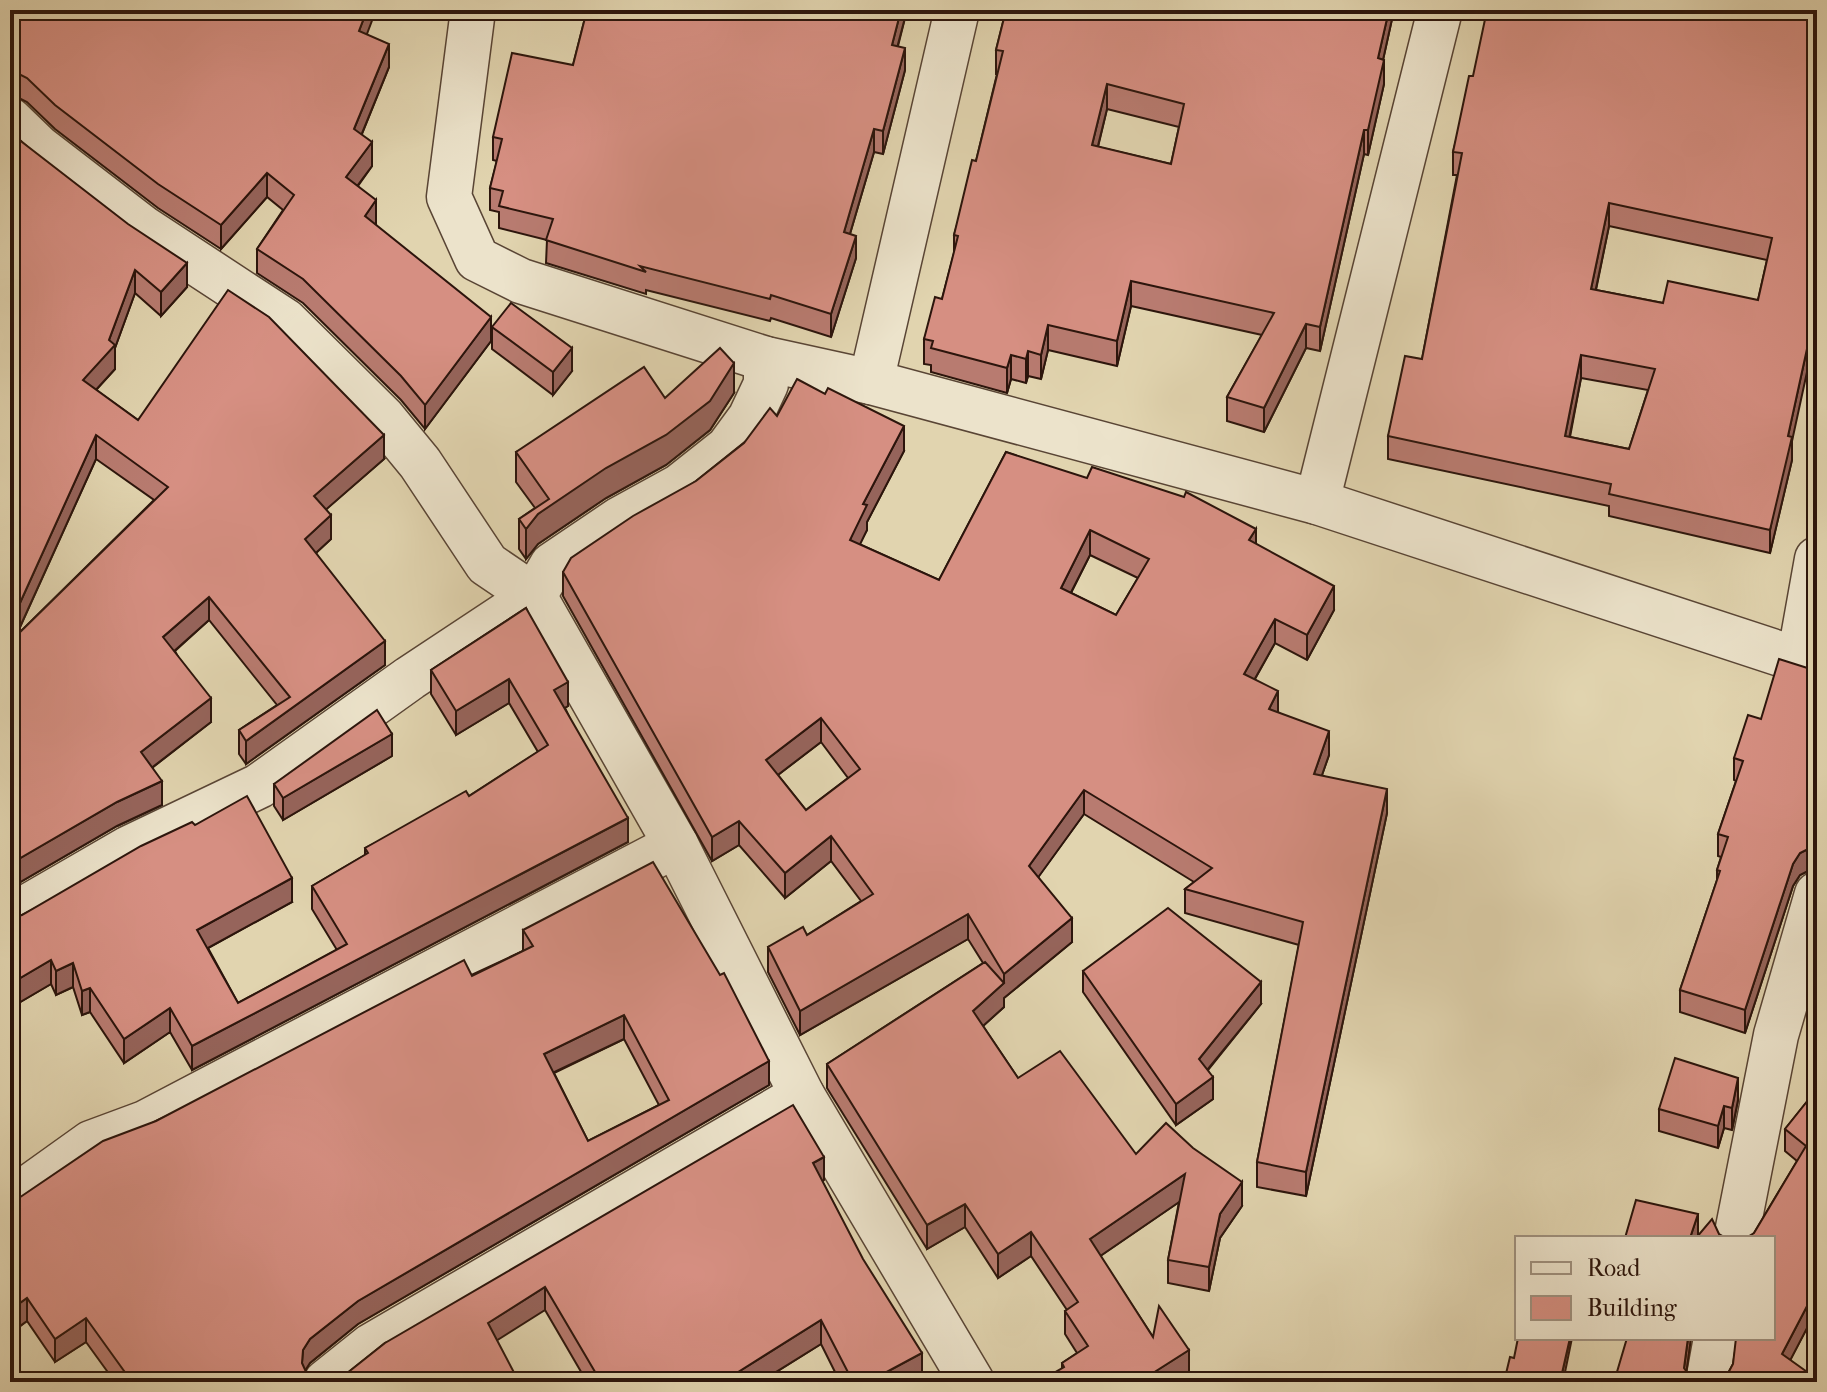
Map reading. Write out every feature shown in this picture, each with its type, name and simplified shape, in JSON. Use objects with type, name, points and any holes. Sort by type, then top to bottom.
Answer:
[{"type":"street","points":[[473,10],[449,197],[477,259],[521,281],[766,359],[871,382],[1317,502],[1808,652],[1817,559]]},
{"type":"street","points":[[871,382],[957,10]]},
{"type":"street","points":[[1317,502],[1440,10]]},
{"type":"street","points":[[10,120],[39,148],[143,228],[285,321],[383,418],[420,463],[487,564],[534,596],[676,845],[802,1095],[972,1382]]},
{"type":"street","points":[[10,917],[129,848],[259,786],[410,678],[534,596],[552,565],[620,519],[680,486],[728,448],[750,418],[766,384],[766,359]]},
{"type":"street","points":[[10,1201],[91,1143],[145,1123],[676,845]]},
{"type":"street","points":[[1736,1236],[1776,1035],[1817,894]]},
{"type":"street","points":[[326,1382],[371,1346],[802,1095]]},
{"type":"street","points":[[1708,1382],[1716,1340]]},
{"type":"building","points":[[10,10],[367,10],[359,31],[389,44],[354,129],[372,142],[346,177],[376,200],[365,216],[491,317],[425,405],[401,376],[303,279],[257,249],[294,195],[267,173],[221,225],[158,184],[55,105],[27,78],[10,72]]},
{"type":"building","points":[[587,10],[901,10],[892,45],[905,48],[883,131],[874,129],[844,232],[856,236],[831,314],[771,295],[770,299],[640,266],[646,272],[546,240],[553,219],[499,206],[503,191],[490,188],[502,139],[493,137],[512,53],[573,65]]},
{"type":"building","points":[[1006,10],[1389,10],[1378,58],[1384,60],[1368,130],[1364,130],[1320,327],[1306,324],[1264,408],[1227,397],[1274,313],[1131,281],[1117,341],[1048,325],[1041,355],[1028,351],[1026,359],[1011,355],[1007,368],[931,348],[933,341],[924,339],[935,297],[942,299],[958,236],[954,235],[972,160],[976,161],[1003,51],[996,50]],"holes":[[[1107,84],[1184,104],[1171,164],[1092,145]]]},
{"type":"building","points":[[1487,10],[1817,10],[1817,303],[1788,436],[1792,437],[1770,530],[1609,494],[1611,484],[1388,436],[1405,356],[1422,359],[1462,153],[1453,152],[1469,76],[1473,76]],"holes":[[[1609,203],[1772,238],[1758,300],[1668,281],[1663,303],[1591,289]],[[1581,355],[1655,369],[1629,449],[1565,436]]]},
{"type":"building","points":[[10,131],[128,224],[187,263],[161,292],[135,270],[109,340],[115,345],[83,380],[138,420],[228,290],[269,317],[384,435],[314,496],[331,515],[305,539],[385,641],[246,741],[239,730],[290,697],[209,597],[163,637],[211,698],[141,752],[162,781],[117,802],[10,864],[10,642],[168,487],[96,435],[10,625]]},
{"type":"building","points":[[511,303],[572,348],[553,372],[492,327]]},
{"type":"building","points":[[720,348],[734,363],[710,401],[666,435],[606,468],[538,514],[526,529],[519,519],[549,499],[516,452],[644,367],[665,398]]},
{"type":"building","points":[[797,379],[825,394],[828,388],[904,426],[863,504],[867,505],[850,540],[939,580],[1006,452],[1087,478],[1092,467],[1184,497],[1186,492],[1256,529],[1249,540],[1334,586],[1307,635],[1275,619],[1244,674],[1278,691],[1269,709],[1329,731],[1314,774],[1387,789],[1306,1172],[1257,1162],[1303,922],[1185,889],[1212,868],[1084,790],[1029,866],[1072,918],[1004,974],[968,914],[800,1011],[768,947],[803,927],[807,935],[873,894],[831,836],[785,873],[739,821],[712,837],[563,572],[571,558],[633,516],[696,481],[744,443],[770,408],[777,416]],"holes":[[[1090,530],[1149,559],[1116,615],[1061,588]],[[821,718],[860,769],[806,810],[766,760]]]},
{"type":"building","points":[[526,608],[568,682],[554,690],[628,818],[192,1046],[170,1008],[124,1039],[90,988],[82,991],[73,963],[56,971],[51,960],[10,984],[10,918],[22,915],[141,846],[192,822],[195,825],[247,796],[292,878],[197,930],[238,1003],[347,944],[312,886],[368,853],[365,848],[466,791],[469,796],[548,745],[509,679],[456,711],[431,670]]},
{"type":"building","points":[[1779,659],[1817,671],[1817,848],[1800,853],[1793,864],[1745,1010],[1680,990],[1720,871],[1717,870],[1728,837],[1718,834],[1743,761],[1734,758],[1748,715],[1761,719]]},
{"type":"building","points":[[377,710],[392,734],[283,798],[274,784]]},
{"type":"building","points":[[653,862],[720,975],[724,973],[769,1061],[358,1301],[310,1339],[303,1350],[302,1363],[307,1374],[318,1382],[250,1382],[244,1373],[232,1382],[132,1382],[86,1318],[55,1339],[27,1298],[10,1310],[10,1201],[13,1202],[103,1141],[156,1121],[464,960],[472,976],[533,946],[523,930]],"holes":[[[624,1015],[669,1100],[588,1141],[544,1054]]]},
{"type":"building","points":[[1168,908],[1261,982],[1199,1059],[1213,1077],[1176,1104],[1083,971]]},
{"type":"building","points":[[985,962],[1004,983],[973,1011],[1018,1078],[1060,1051],[1136,1154],[1166,1123],[1193,1148],[1242,1182],[1220,1214],[1209,1267],[1168,1260],[1185,1174],[1090,1239],[1153,1337],[1159,1306],[1189,1350],[1145,1378],[1147,1382],[1038,1382],[1064,1367],[1062,1363],[1088,1346],[1065,1311],[1078,1302],[1031,1232],[998,1254],[965,1204],[927,1225],[827,1064]]},
{"type":"building","points":[[1817,1003],[1817,1021],[1811,1019]]},
{"type":"building","points":[[1675,1058],[1738,1078],[1732,1108],[1724,1106],[1718,1126],[1659,1109]]},
{"type":"building","points":[[1817,1089],[1817,1287],[1782,1354],[1817,1382],[1718,1382],[1726,1377],[1733,1364],[1736,1340],[1775,1340],[1775,1236],[1749,1236],[1754,1233],[1806,1146],[1785,1129]]},
{"type":"building","points":[[793,1105],[824,1157],[813,1163],[863,1259],[922,1353],[868,1382],[853,1382],[821,1320],[735,1374],[740,1382],[601,1382],[545,1287],[488,1323],[519,1382],[331,1382],[341,1378],[385,1343]]},
{"type":"building","points":[[1636,1200],[1698,1214],[1691,1236],[1626,1236]]},
{"type":"building","points":[[1712,1219],[1722,1236],[1698,1236]]},
{"type":"building","points":[[1518,1340],[1570,1340],[1560,1382],[1504,1382],[1510,1357],[1514,1358]]},
{"type":"building","points":[[1626,1340],[1688,1340],[1684,1368],[1698,1382],[1614,1382]]}]
